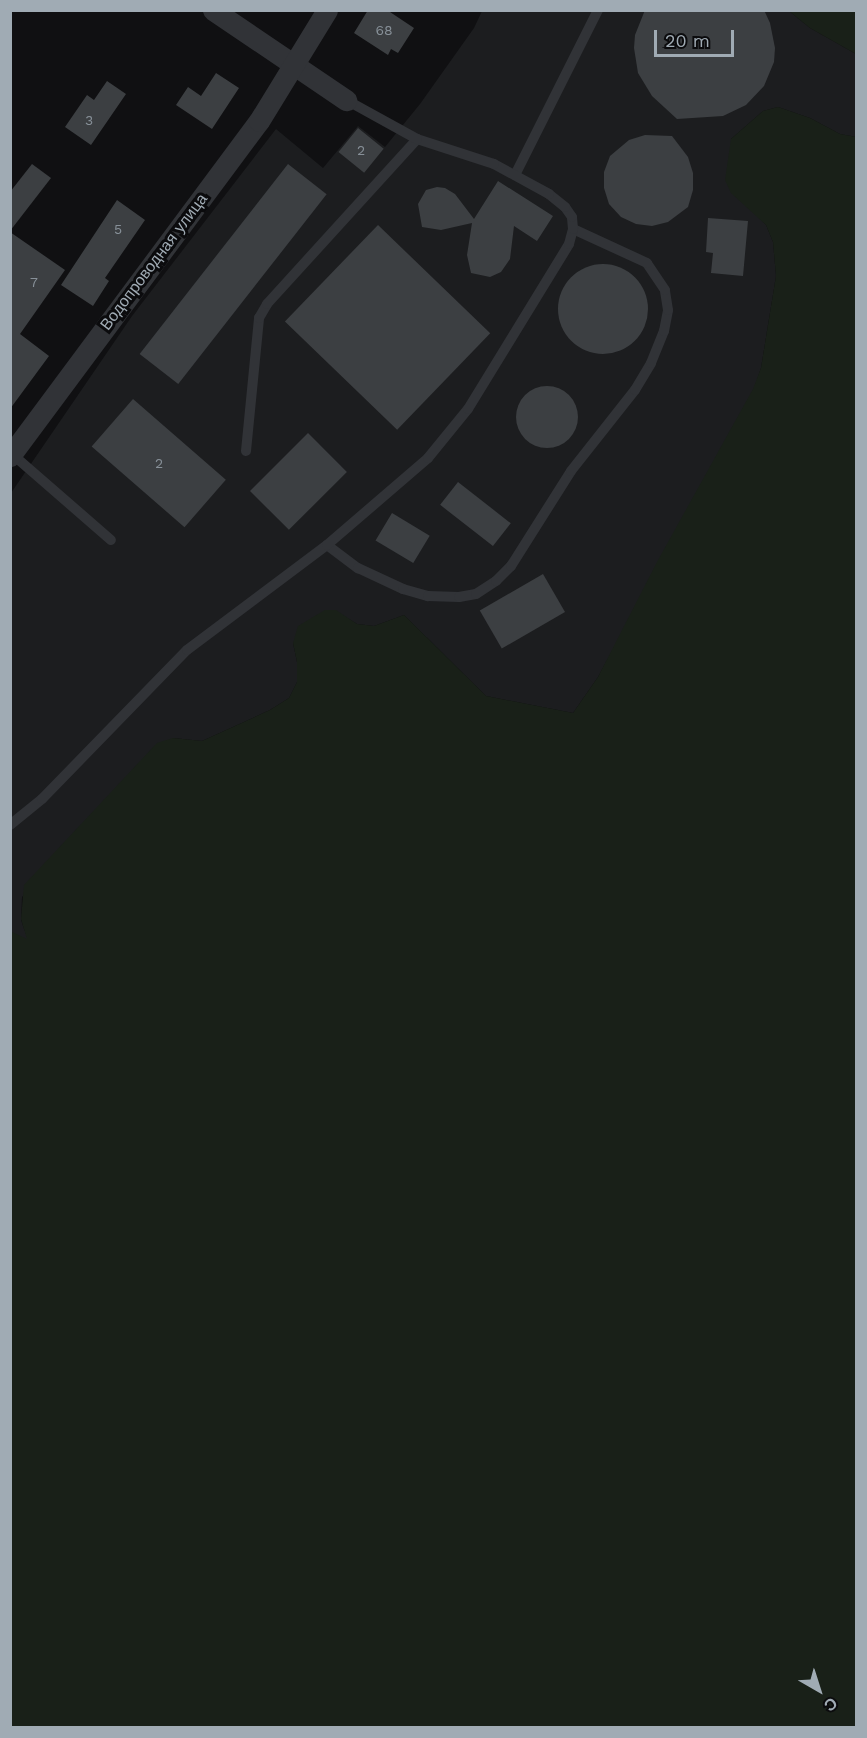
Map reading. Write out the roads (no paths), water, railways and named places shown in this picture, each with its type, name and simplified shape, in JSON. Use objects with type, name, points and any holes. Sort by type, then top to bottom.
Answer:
[{"type":"street","points":[[213,10],[346,100]]},
{"type":"street","name":"Водопроводная улица","points":[[11,455],[259,121],[295,66],[327,10]]},
{"type":"lane","points":[[515,175],[598,10]]},
{"type":"lane","points":[[10,825],[42,799],[187,650],[327,545],[403,481],[447,437],[492,370],[569,244],[573,229],[572,217],[565,207],[494,164],[417,139],[346,100]]},
{"type":"lane","points":[[246,452],[259,318],[267,304],[417,139]]},
{"type":"lane","points":[[327,545],[357,568],[403,589],[436,597],[476,594],[496,581],[511,566],[572,471],[635,390],[660,341],[668,310],[665,290],[646,263],[573,229]]},
{"type":"lane","points":[[11,455],[111,540]]}]
